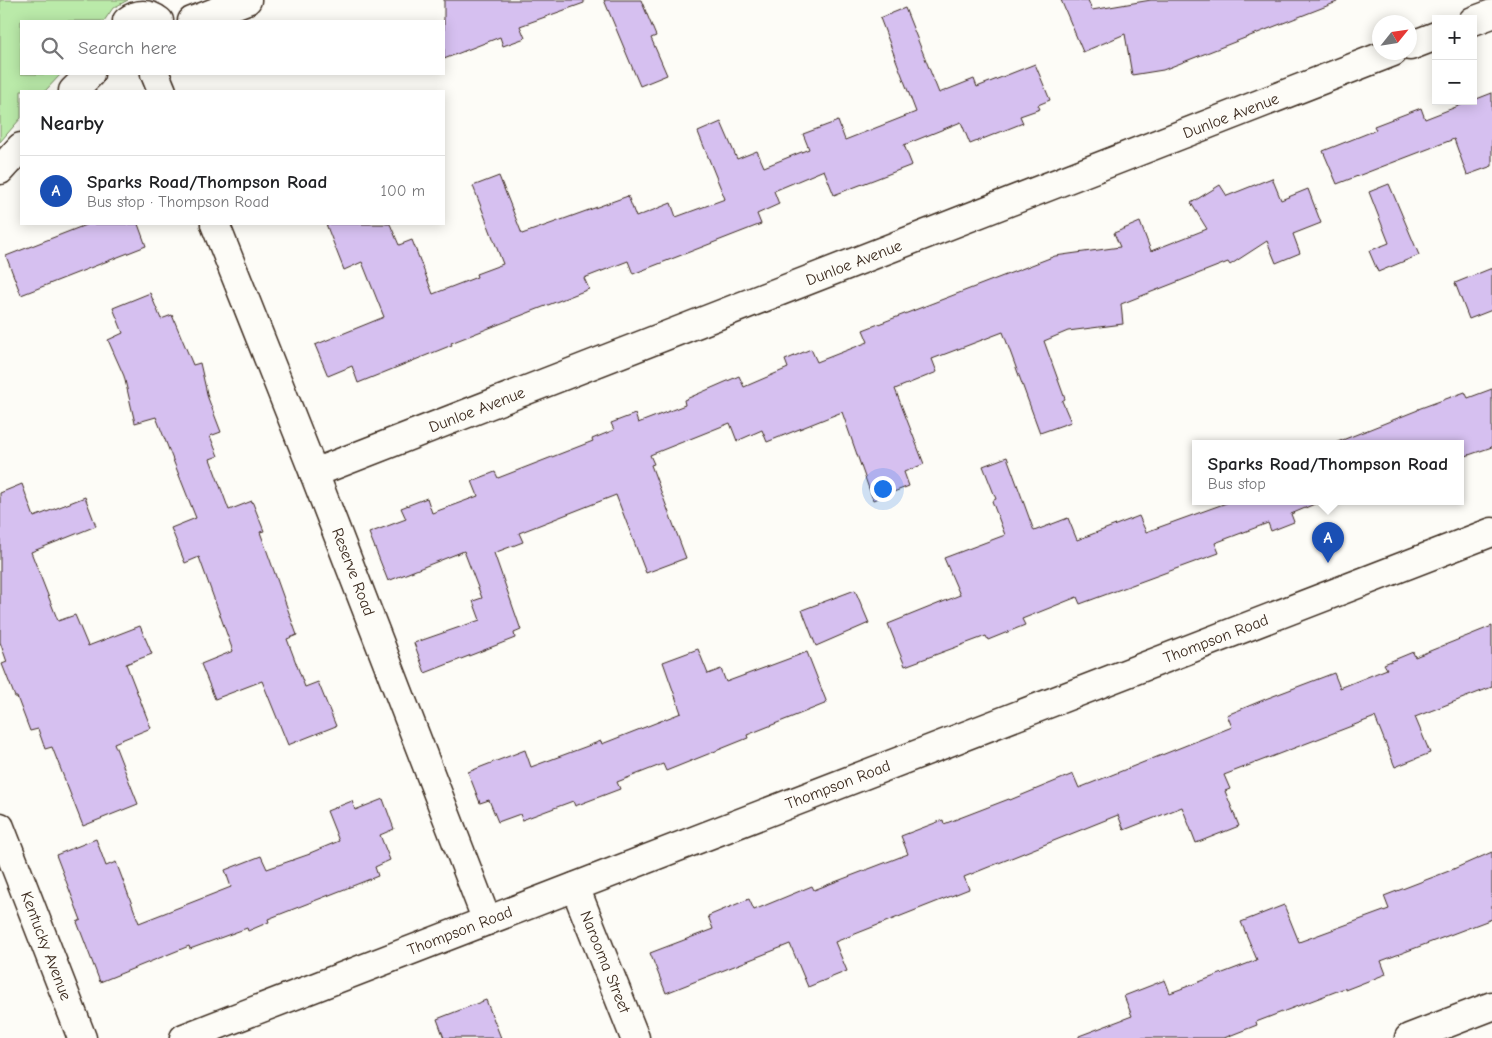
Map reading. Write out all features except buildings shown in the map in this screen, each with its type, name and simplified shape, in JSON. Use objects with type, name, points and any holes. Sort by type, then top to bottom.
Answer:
[{"type":"street","points":[[195,20],[247,0]]},
{"type":"street","points":[[1477,20],[1492,14]]},
{"type":"street","points":[[128,20],[139,15],[148,15],[157,20]]},
{"type":"street","points":[[1417,43],[1432,38]]},
{"type":"street","name":"Dunloe Avenue","points":[[314,472],[1373,60]]},
{"type":"street","points":[[74,90],[89,75]]},
{"type":"street","points":[[155,75],[162,90]]},
{"type":"street","points":[[0,170],[20,148]]},
{"type":"street","name":"Reserve Road","points":[[215,225],[314,472],[487,921]]},
{"type":"street","name":"Thompson Road","points":[[184,1038],[1492,532]]},
{"type":"street","name":"Kentucky Avenue","points":[[0,827],[82,1038]]},
{"type":"street","name":"Narooma Street","points":[[575,887],[635,1038]]},
{"type":"street","points":[[1409,1038],[1492,1006]]},
{"type":"green space","points":[[0,0],[128,0],[113,8],[105,20],[20,20],[20,75],[60,75],[46,90],[20,90],[20,119],[0,142]]},
{"type":"place","name":"Sparks Road/Thompson Road","points":[[1328,563]]}]
